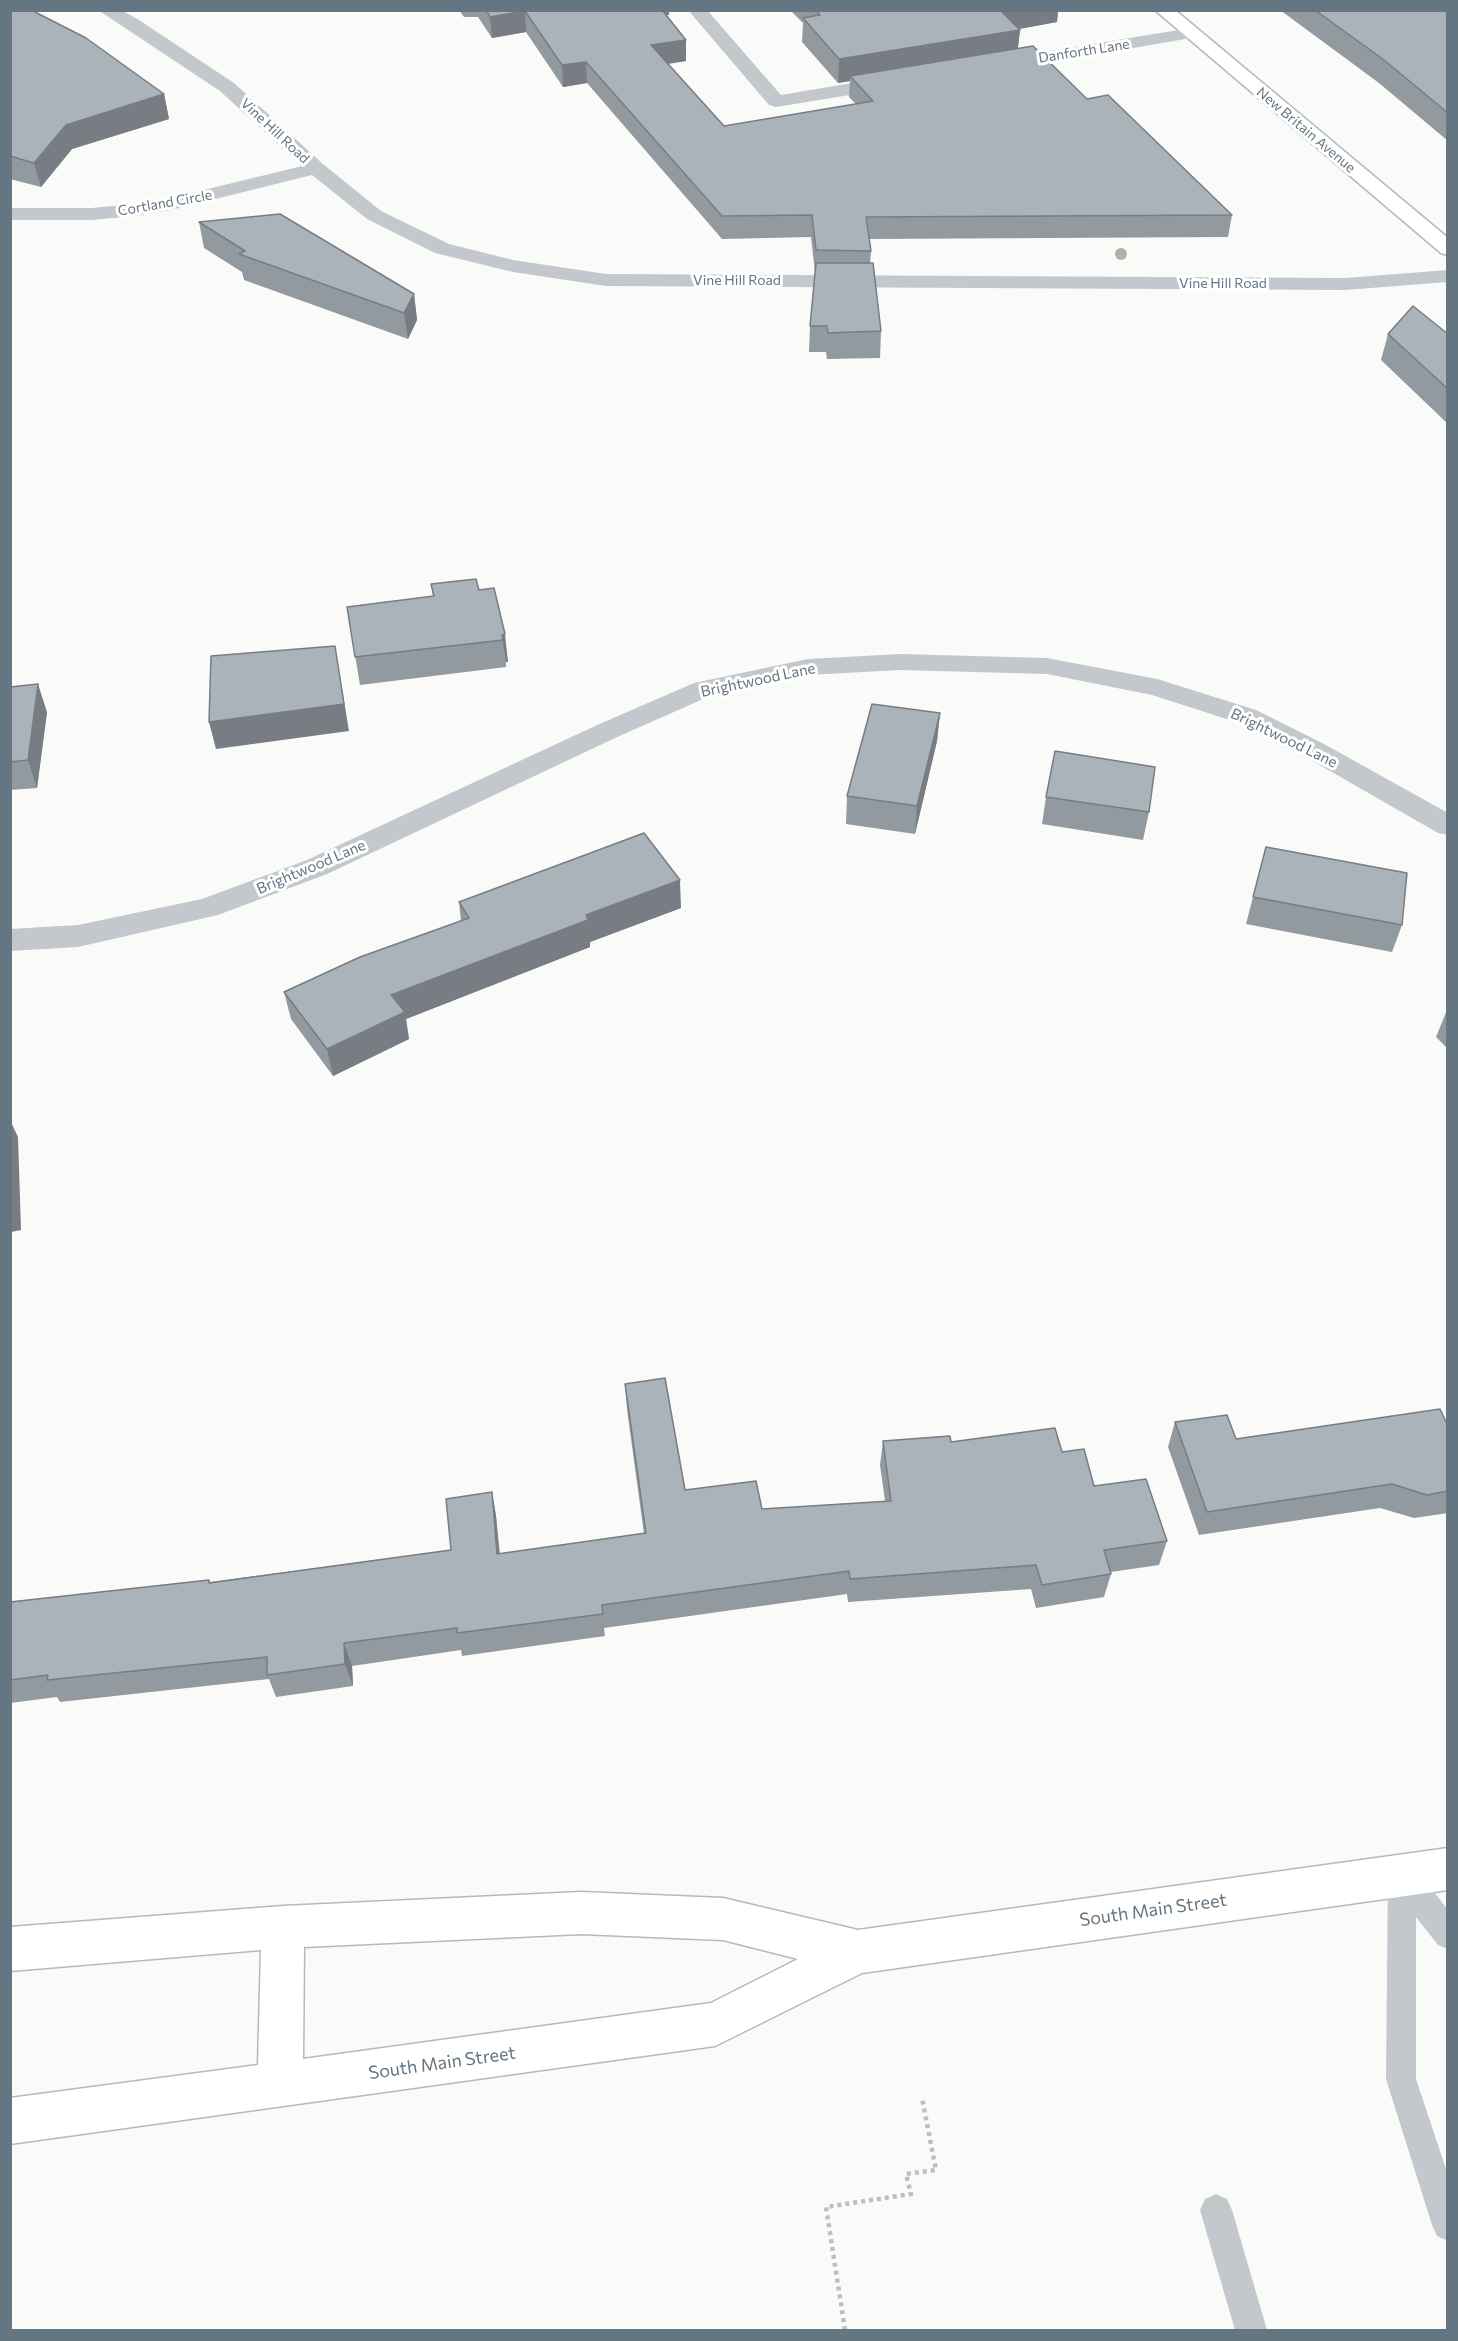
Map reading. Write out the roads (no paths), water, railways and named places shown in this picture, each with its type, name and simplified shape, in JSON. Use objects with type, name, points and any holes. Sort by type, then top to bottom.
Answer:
[{"type":"main road","name":"New Britain Avenue","points":[[1164,10],[1448,249]]},
{"type":"main road","name":"South Main Street","points":[[10,2121],[715,2024],[858,1952],[1448,1869]]},
{"type":"main road","name":"South Main Street","points":[[10,1949],[283,1927],[581,1912],[723,1918],[858,1952]]},
{"type":"main road","points":[[280,2084],[283,1927]]},
{"type":"street","name":"Vine Hill Road","points":[[107,10],[134,24],[227,87],[316,168],[374,215],[442,249],[513,266],[606,280],[1345,284],[1448,276]]},
{"type":"street","points":[[697,10],[776,101],[916,78]]},
{"type":"street","name":"Danforth Lane","points":[[986,67],[1191,33]]},
{"type":"street","name":"Cortland Circle","points":[[10,214],[92,214],[134,210],[171,204],[316,168]]},
{"type":"street","name":"Brightwood Lane","points":[[10,940],[78,936],[208,908],[317,867],[605,732],[703,689],[808,667],[900,662],[1047,666],[1157,687],[1246,716],[1314,750],[1448,826]]},
{"type":"lane","points":[[1402,1874],[1448,1935]]},
{"type":"lane","points":[[1402,1874],[1401,2079],[1448,2225]]},
{"type":"lane","points":[[1216,2210],[1251,2331]]}]
